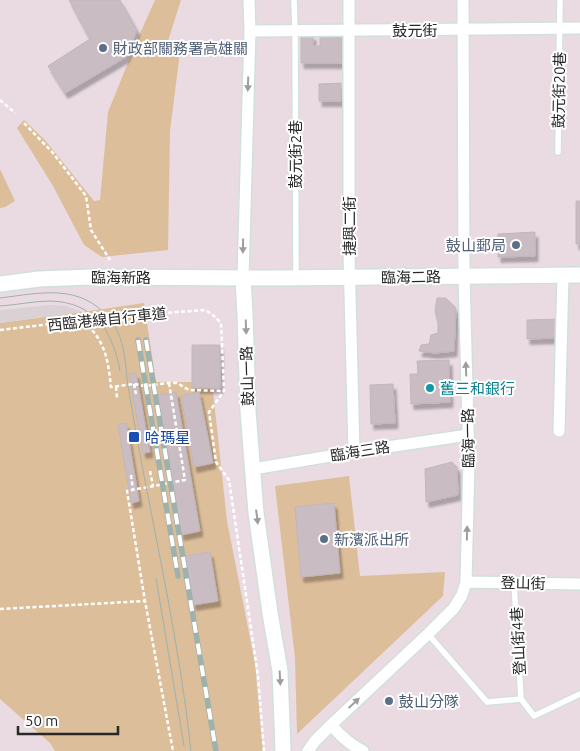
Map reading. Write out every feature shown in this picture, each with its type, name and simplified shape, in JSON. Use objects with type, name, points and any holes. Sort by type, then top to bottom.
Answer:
[{"type":"street","name":"鼓山一路","points":[[249,0],[250,30],[243,278],[248,411],[258,522],[280,671],[283,751]]},
{"type":"street","name":"捷興二街","points":[[349,0],[349,278],[354,452]]},
{"type":"street","name":"臨海一路","points":[[308,751],[331,725],[454,608],[462,595],[466,582],[468,436],[464,276],[463,0]]},
{"type":"street","name":"鼓元街","points":[[250,30],[580,28]]},
{"type":"street","points":[[559,432],[563,275]]},
{"type":"street","name":"臨海二路","points":[[243,278],[580,275]]},
{"type":"street","name":"臨海新路","points":[[0,284],[39,279],[92,277],[243,278]]},
{"type":"street","name":"臨海三路","points":[[253,469],[468,436]]},
{"type":"street","name":"登山街","points":[[466,582],[580,584]]},
{"type":"street","points":[[331,725],[354,747],[363,751]]},
{"type":"lane","name":"鼓元街2巷","points":[[294,0],[296,278]]},
{"type":"lane","name":"鼓元街20巷","points":[[558,152],[560,0]]},
{"type":"lane","name":"登山街4巷","points":[[514,583],[521,699]]},
{"type":"lane","points":[[428,634],[487,702],[521,699],[534,716],[580,694]]},
{"type":"path","points":[[0,100],[15,113]]},
{"type":"path","points":[[24,123],[53,153],[86,196],[91,230],[110,260]]},
{"type":"path","name":"西臨港線自行車道","points":[[0,330],[109,317],[205,310],[221,323],[224,391]]},
{"type":"path","points":[[84,321],[96,333],[101,342],[108,362],[111,386],[134,384],[145,386],[177,383],[189,390],[224,391]]},
{"type":"path","points":[[169,383],[185,480],[127,491],[173,751]]},
{"type":"path","points":[[134,384],[136,394]]},
{"type":"path","points":[[116,386],[117,398]]},
{"type":"path","points":[[224,391],[209,412],[216,462],[229,480],[258,676],[264,751]]},
{"type":"path","points":[[150,471],[153,486]]},
{"type":"path","points":[[131,475],[133,490]]},
{"type":"path","points":[[0,610],[145,601]]},
{"type":"shaded area","points":[[155,0],[181,0],[168,41],[181,44],[170,131],[168,250],[102,257],[84,245],[53,186],[17,128],[24,120],[45,140],[94,201],[100,200],[108,112]]},
{"type":"shaded area","points":[[0,169],[15,201],[0,208]]},
{"type":"shaded area","points":[[144,303],[156,382],[212,382],[227,521],[255,663],[263,751],[55,751],[50,743],[0,699],[0,323]]},
{"type":"shaded area","points":[[50,305],[66,306],[82,312],[0,323],[0,310]]},
{"type":"shaded area","points":[[349,476],[360,576],[445,572],[443,596],[297,734],[295,658],[275,486]]},
{"type":"building","name":"財政部關務署高雄關","points":[[69,0],[120,0],[137,30],[126,57],[65,93],[48,66],[90,39]]},
{"type":"building","points":[[301,35],[313,35],[313,46],[320,46],[320,36],[342,35],[342,63],[301,63]]},
{"type":"building","points":[[341,83],[341,101],[319,101],[319,84]]},
{"type":"building","points":[[576,201],[580,201],[580,244],[576,244]]},
{"type":"building","name":"鼓山郵局","points":[[535,232],[535,256],[498,257],[498,234]]},
{"type":"building","points":[[437,298],[446,298],[456,308],[454,351],[435,353],[419,351],[421,345],[429,344],[431,335],[438,333],[435,311]]},
{"type":"building","points":[[559,319],[559,338],[527,339],[527,320]]},
{"type":"building","points":[[192,345],[220,345],[220,388],[192,388]]},
{"type":"building","name":"舊三和銀行","points":[[449,360],[450,402],[411,404],[410,374],[418,374],[417,361]]},
{"type":"building","name":"哈瑪星","points":[[136,373],[150,452],[143,453],[129,374]]},
{"type":"building","points":[[393,384],[395,423],[371,424],[370,385]]},
{"type":"building","points":[[176,392],[200,531],[181,535],[156,395]]},
{"type":"building","points":[[199,392],[213,463],[194,467],[181,396]]},
{"type":"building","name":"哈瑪星","points":[[126,423],[139,501],[131,503],[118,424]]},
{"type":"building","points":[[452,462],[457,467],[458,495],[426,502],[425,469]]},
{"type":"building","points":[[334,503],[340,573],[301,577],[295,507]]},
{"type":"building","points":[[210,552],[218,601],[193,605],[185,556]]},
{"type":"tram line","points":[[0,298],[45,293],[72,295],[85,299],[97,307],[109,318],[118,333],[123,350],[137,438],[181,672],[191,751]]},
{"type":"tram line","points":[[0,306],[50,301],[79,307],[90,313],[107,332],[117,357],[120,371]]},
{"type":"tram line","points":[[156,578],[184,746]]},
{"type":"railway","points":[[138,340],[178,576]]},
{"type":"railway","points":[[146,340],[216,751]]},
{"type":"place","name":"財政部關務署高雄關","points":[[103,48]]},
{"type":"place","name":"鼓山郵局","points":[[516,245]]},
{"type":"place","name":"舊三和銀行","points":[[430,388]]},
{"type":"place","name":"哈瑪星","points":[[134,437]]},
{"type":"place","name":"新濱派出所","points":[[324,539]]},
{"type":"place","name":"鼓山分隊","points":[[389,701]]}]
